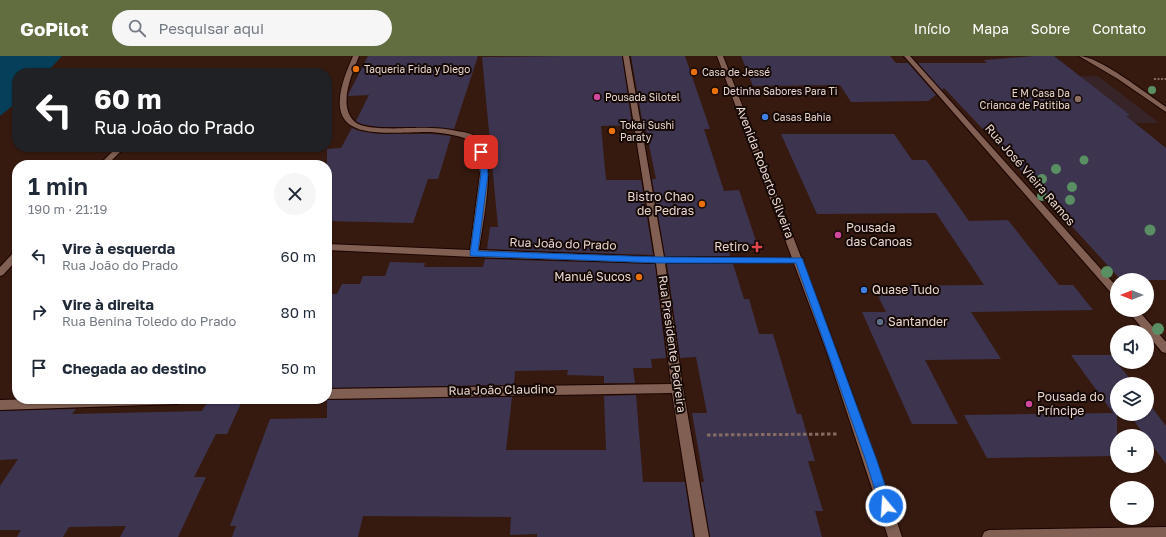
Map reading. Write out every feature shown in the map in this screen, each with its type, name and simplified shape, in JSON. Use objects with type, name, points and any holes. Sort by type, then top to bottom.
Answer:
[{"type":"street","points":[[356,56],[346,78],[343,97],[347,117],[354,125],[366,129],[430,130],[458,133],[473,138],[481,152],[484,174],[474,254]]},
{"type":"street","name":"Rua Presidente Pedreira","points":[[626,56],[660,260],[677,388],[702,537]]},
{"type":"street","name":"Avenida Roberto Silveira","points":[[720,56],[799,260],[871,461],[895,537]]},
{"type":"street","name":"Rua José Vieira Ramos","points":[[907,56],[1110,285]]},
{"type":"street","points":[[1082,56],[1120,78],[1166,110]]},
{"type":"street","points":[[108,160],[116,152]]},
{"type":"street","name":"Rua João do Prado","points":[[332,247],[474,254],[660,260],[799,260]]},
{"type":"street","points":[[0,273],[12,260]]},
{"type":"street","points":[[1138,317],[1166,349]]},
{"type":"street","name":"Rua João Claudino","points":[[332,394],[677,388]]},
{"type":"street","points":[[0,405],[30,404]]},
{"type":"street","points":[[989,537],[1166,534]]},
{"type":"path","points":[[685,435],[861,434]]},
{"type":"shaded area","name":"E M Casa Da Crianca de Patitiba","points":[[1098,76],[1159,123],[1054,124],[1005,78]]},
{"type":"water","points":[[0,56],[62,56],[51,68],[12,68],[12,106],[0,116]]},
{"type":"building","points":[[368,56],[478,56],[454,129],[433,127],[379,127],[361,124],[356,121],[369,95],[348,96]]},
{"type":"building","points":[[622,56],[632,125],[601,126],[606,180],[641,180],[653,255],[487,249],[490,227],[498,227],[482,57]]},
{"type":"building","points":[[631,56],[685,56],[710,129],[704,129],[724,191],[739,190],[758,247],[728,248],[730,256],[665,256],[652,179],[656,179],[645,125],[643,125]]},
{"type":"building","points":[[741,56],[890,56],[896,63],[908,63],[936,95],[928,101],[851,102],[840,85],[753,86]]},
{"type":"building","points":[[1054,56],[1130,115],[1126,116],[1166,148],[1166,280],[1154,280],[1154,273],[1115,273],[996,143],[944,88],[942,90],[918,63],[987,63],[984,60]]},
{"type":"building","points":[[352,128],[359,131],[380,134],[431,134],[451,136],[438,179],[428,179],[413,223],[332,221],[332,160],[327,160],[327,152],[332,152],[332,149],[341,148]]},
{"type":"building","points":[[781,134],[894,134],[912,160],[926,160],[969,221],[1008,220],[1059,285],[1073,285],[1093,310],[971,312],[1001,359],[925,360],[958,424],[912,424],[862,312],[886,312],[873,286],[984,285],[936,213],[817,214]]},
{"type":"building","points":[[485,259],[655,264],[666,358],[651,359],[652,368],[633,368],[635,383],[604,383],[604,376],[567,375],[568,370],[515,371],[514,385],[332,388],[332,294],[337,294],[342,284],[360,284],[363,276],[385,276],[390,262],[425,263],[424,267],[483,267]]},
{"type":"building","points":[[667,264],[733,264],[744,299],[749,299],[759,334],[773,334],[797,414],[801,414],[815,461],[808,461],[823,511],[815,511],[822,537],[710,537],[701,482],[704,482],[692,413],[707,413],[696,357],[680,358]]},
{"type":"building","points":[[1071,355],[1110,355],[1110,369],[1122,369],[1128,377],[1110,377],[1110,409]]},
{"type":"building","points":[[636,395],[643,482],[685,482],[693,537],[537,537],[537,534],[510,535],[511,517],[363,516],[358,537],[232,537],[236,526],[230,526],[270,419],[327,418],[327,404],[332,404],[332,400],[512,397],[506,450],[606,450],[604,396]]},
{"type":"building","points":[[206,404],[241,404],[227,434],[216,434],[194,477],[206,477],[178,537],[120,537],[126,526],[69,527],[63,537],[17,537],[21,530],[0,530],[0,486],[18,459],[0,460],[0,411],[76,409],[72,414],[202,411]]},
{"type":"building","points":[[1154,410],[1166,426],[1166,464],[1154,448],[1154,429],[1140,429],[1134,421],[1154,421]]},
{"type":"building","points":[[1110,413],[1110,421],[1117,421],[1117,429],[1110,429],[1110,456],[987,458],[964,415]]},
{"type":"place","name":"Taqueria Frida y Diego","points":[[356,69]]},
{"type":"place","name":"Casa de Jessé","points":[[694,72]]},
{"type":"place","name":"Detinha Sabores Para Ti","points":[[715,91]]},
{"type":"place","name":"Pousada Silotel","points":[[597,97]]},
{"type":"place","name":"E M Casa Da Crianca de Patitiba","points":[[1078,99]]},
{"type":"place","name":"Casas Bahia","points":[[765,117]]},
{"type":"place","name":"Tokai Sushi Paraty","points":[[612,131]]},
{"type":"place","name":"Bistro Chao de Pedras","points":[[702,204]]},
{"type":"place","name":"Pousada das Canoas","points":[[838,235]]},
{"type":"place","name":"Retiro","points":[[757,247]]},
{"type":"place","name":"Manuê Sucos","points":[[639,277]]},
{"type":"place","name":"Quase Tudo","points":[[864,290]]},
{"type":"place","name":"Santander","points":[[880,322]]},
{"type":"place","name":"Pousada do Príncipe","points":[[1029,404]]},
{"type":"route","points":[[481,152],[484,174],[474,254],[660,260],[799,260],[886,506]]}]
